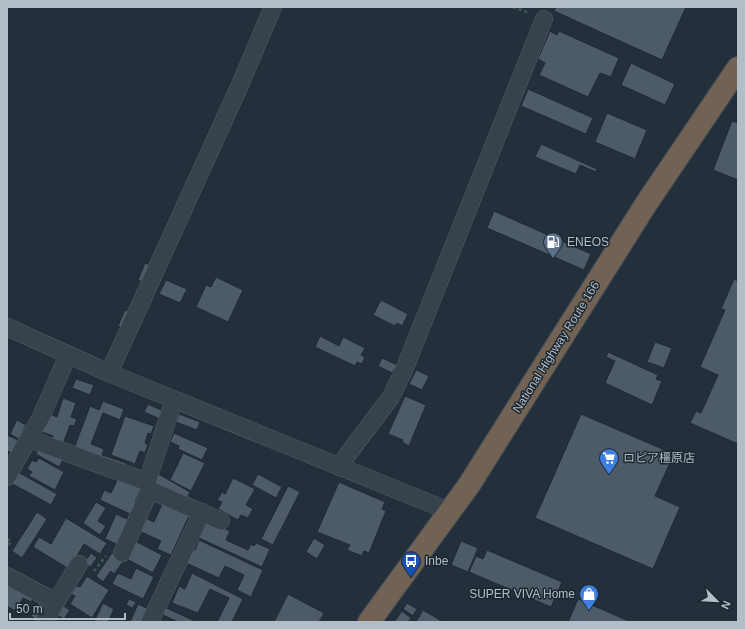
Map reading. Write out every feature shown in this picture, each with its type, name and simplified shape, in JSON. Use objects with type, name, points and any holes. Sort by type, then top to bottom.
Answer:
[{"type":"highway","name":"National Highway Route 166","points":[[369,622],[486,458],[646,204],[738,68]]},
{"type":"street","points":[[109,373],[240,85],[273,7]]},
{"type":"street","points":[[340,467],[391,397],[404,370],[544,19]]},
{"type":"street","points":[[7,327],[109,373],[449,511]]},
{"type":"street","points":[[7,477],[30,439],[68,355]]},
{"type":"street","points":[[122,553],[148,486],[174,400]]},
{"type":"street","points":[[30,439],[148,486],[221,521]]},
{"type":"street","points":[[150,622],[202,512]]},
{"type":"street","points":[[44,622],[79,564]]},
{"type":"street","points":[[7,576],[56,602]]},
{"type":"path","points":[[7,539],[11,541],[7,548]]},
{"type":"path","points":[[79,564],[92,573],[113,547],[122,553]]},
{"type":"building","points":[[556,7],[686,7],[662,60],[554,11]]},
{"type":"building","points":[[550,31],[557,35],[559,31],[619,58],[611,77],[600,73],[588,97],[539,75],[545,63],[538,59]]},
{"type":"building","points":[[631,63],[675,84],[665,105],[621,85]]},
{"type":"building","points":[[528,89],[593,118],[586,134],[521,106]]},
{"type":"building","points":[[607,113],[647,130],[635,159],[595,142]]},
{"type":"building","points":[[732,121],[738,123],[738,180],[713,170]]},
{"type":"building","points":[[541,144],[597,169],[596,172],[580,165],[576,174],[535,157]]},
{"type":"building","points":[[494,211],[591,254],[584,270],[487,228]]},
{"type":"building","points":[[145,263],[155,267],[148,284],[138,280]]},
{"type":"building","points":[[216,277],[243,290],[228,322],[196,307],[206,285],[211,287]]},
{"type":"building","points":[[734,279],[738,281],[738,444],[690,423],[696,411],[701,413],[718,375],[700,367],[725,310],[721,309]]},
{"type":"building","points":[[166,280],[187,289],[180,303],[159,294]]},
{"type":"building","points":[[381,300],[408,314],[402,326],[397,323],[395,326],[373,315]]},
{"type":"building","points":[[125,310],[131,313],[125,329],[118,326]]},
{"type":"building","points":[[320,336],[339,346],[343,337],[365,348],[361,355],[365,357],[362,364],[357,362],[355,366],[315,347]]},
{"type":"building","points":[[655,342],[672,348],[664,368],[647,362]]},
{"type":"building","points":[[608,352],[658,375],[656,379],[662,381],[652,405],[605,383],[615,361],[606,357]]},
{"type":"building","points":[[382,358],[397,365],[392,373],[378,366]]},
{"type":"building","points":[[416,370],[429,376],[422,390],[409,384]]},
{"type":"building","points":[[76,379],[94,385],[90,395],[72,388]]},
{"type":"building","points":[[405,396],[426,405],[409,446],[402,442],[403,440],[388,434]]},
{"type":"building","points":[[63,398],[76,403],[71,417],[77,419],[74,426],[70,425],[63,444],[52,440],[53,436],[42,432],[50,414],[57,417]]},
{"type":"building","points":[[103,401],[124,409],[120,420],[103,413],[91,444],[104,449],[102,455],[126,463],[124,470],[73,451],[90,406],[99,410]]},
{"type":"building","points":[[148,404],[163,411],[160,419],[144,412]]},
{"type":"building","points":[[179,414],[200,422],[197,430],[176,422]]},
{"type":"building","name":"ロピア橿原店","points":[[581,414],[674,454],[655,496],[680,507],[653,569],[535,518]]},
{"type":"building","points":[[125,416],[154,426],[151,434],[148,433],[145,443],[148,444],[145,453],[140,451],[135,464],[111,455]]},
{"type":"building","points":[[17,420],[26,425],[19,439],[10,434]]},
{"type":"building","points":[[174,433],[208,448],[202,460],[178,449],[179,446],[170,442]]},
{"type":"building","points":[[7,435],[18,440],[12,453],[7,451]]},
{"type":"building","points":[[39,448],[63,460],[59,467],[36,454]]},
{"type":"building","points":[[183,453],[205,463],[191,491],[170,480]]},
{"type":"building","points":[[39,458],[64,472],[55,490],[29,476],[32,472],[27,469],[32,460],[36,462]]},
{"type":"building","points":[[18,472],[57,494],[51,505],[9,482]]},
{"type":"building","points":[[155,472],[190,492],[186,501],[150,483]]},
{"type":"building","points":[[258,474],[282,487],[276,498],[252,485]]},
{"type":"building","points":[[119,476],[142,487],[135,501],[137,502],[130,514],[100,500],[104,490],[111,493]]},
{"type":"building","points":[[233,478],[255,489],[246,505],[253,509],[248,518],[241,515],[238,520],[218,509],[222,502],[217,500],[222,492],[225,494]]},
{"type":"building","points":[[339,482],[385,502],[382,509],[386,511],[369,553],[364,551],[362,556],[347,550],[350,545],[317,532]]},
{"type":"building","points":[[288,486],[300,492],[273,545],[261,539]]},
{"type":"building","points":[[96,502],[106,508],[98,521],[106,526],[100,535],[83,523]]},
{"type":"building","points":[[162,504],[189,516],[171,555],[157,549],[161,541],[139,531],[145,518],[154,522]]},
{"type":"building","points":[[37,512],[47,519],[22,558],[12,551]]},
{"type":"building","points":[[116,514],[131,521],[121,546],[105,539]]},
{"type":"building","points":[[66,518],[107,543],[100,554],[84,544],[69,569],[33,547],[39,537],[51,544]]},
{"type":"building","points":[[205,520],[230,531],[226,540],[248,550],[251,544],[254,546],[256,543],[270,549],[262,567],[197,537]]},
{"type":"building","points":[[314,538],[325,545],[317,559],[306,552]]},
{"type":"building","points":[[133,540],[162,555],[153,573],[125,558]]},
{"type":"building","points":[[199,540],[263,570],[251,597],[237,590],[244,575],[225,566],[219,578],[186,563],[192,549],[195,550]]},
{"type":"building","points":[[461,541],[478,548],[468,572],[451,565]]},
{"type":"building","points":[[487,550],[562,582],[551,607],[469,572],[476,556],[483,559]]},
{"type":"building","points":[[91,553],[97,558],[90,567],[84,563]]},
{"type":"building","points":[[112,553],[123,562],[114,574],[111,571],[103,582],[96,576]]},
{"type":"building","points":[[136,568],[154,577],[143,599],[112,584],[118,573],[131,579]]},
{"type":"building","points":[[192,573],[243,599],[232,622],[217,622],[229,598],[210,589],[198,613],[172,603],[179,586],[185,589]]},
{"type":"building","points":[[87,576],[109,590],[92,618],[70,604],[75,596],[71,594],[76,586],[80,587]]},
{"type":"building","points":[[7,585],[33,599],[31,602],[23,598],[15,611],[7,606]]},
{"type":"building","points":[[288,594],[324,613],[319,622],[274,622]]},
{"type":"building","points":[[42,597],[51,603],[40,622],[31,616]]},
{"type":"building","points":[[129,599],[136,602],[133,608],[126,605]]},
{"type":"building","name":"SUPER VIVA Home","points":[[578,599],[631,622],[568,622]]},
{"type":"building","points":[[103,603],[114,609],[108,622],[94,622]]},
{"type":"building","points":[[407,603],[417,609],[413,616],[403,609]]},
{"type":"building","points":[[60,604],[70,610],[64,619],[54,613]]},
{"type":"building","points":[[138,604],[150,610],[144,622],[130,622]]},
{"type":"building","points":[[162,606],[197,622],[178,622],[159,613]]},
{"type":"building","points":[[423,610],[440,620],[439,622],[416,622]]},
{"type":"building","points":[[402,611],[411,618],[408,622],[394,622]]},
{"type":"place","name":"ENEOS","points":[[553,259]]},
{"type":"place","name":"ロピア橿原店","points":[[609,475]]},
{"type":"place","name":"Inbe","points":[[411,578]]},
{"type":"place","name":"SUPER VIVA Home","points":[[589,611]]}]
